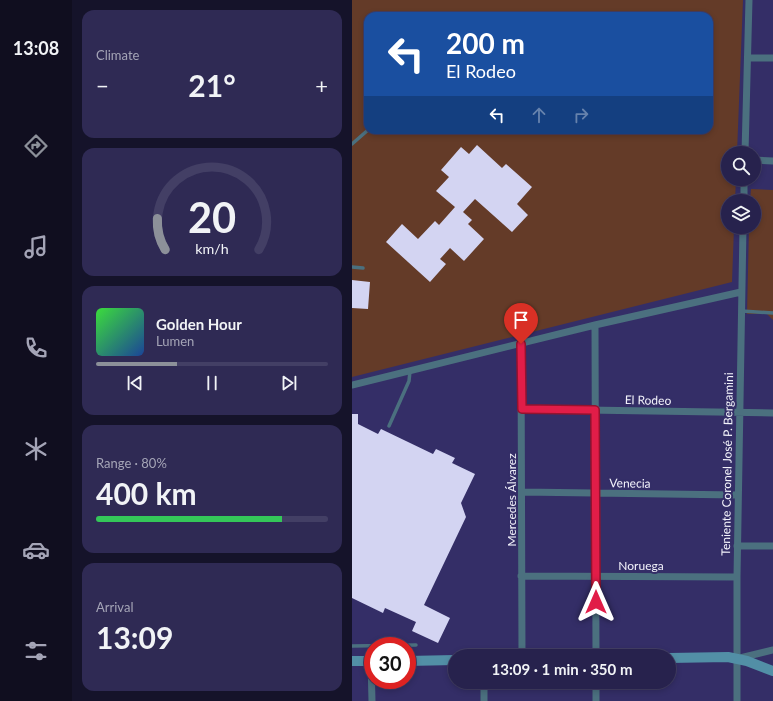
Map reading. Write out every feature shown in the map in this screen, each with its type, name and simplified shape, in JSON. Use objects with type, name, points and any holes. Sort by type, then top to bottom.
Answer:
[{"type":"street","points":[[745,146],[749,0]]},
{"type":"street","points":[[748,58],[773,58]]},
{"type":"street","points":[[761,160],[773,161]]},
{"type":"street","name":"Teniente Coronel José P. Bergamini","points":[[737,701],[737,546],[743,234]]},
{"type":"street","points":[[352,385],[595,325],[741,292]]},
{"type":"street","points":[[595,325],[596,649]]},
{"type":"street","name":"Mercedes Álvarez","points":[[521,344],[522,649]]},
{"type":"street","name":"El Rodeo","points":[[522,409],[773,413]]},
{"type":"street","name":"Venecia","points":[[522,492],[738,495]]},
{"type":"street","points":[[737,546],[773,546]]},
{"type":"street","name":"Noruega","points":[[522,576],[737,577]]},
{"type":"street","points":[[676,658],[738,659],[773,650]]},
{"type":"street","points":[[738,659],[773,671]]},
{"type":"street","points":[[416,660],[448,660]]},
{"type":"street","points":[[352,662],[364,661]]},
{"type":"street","points":[[372,689],[372,701]]},
{"type":"street","points":[[484,689],[484,701]]},
{"type":"street","points":[[596,689],[596,701]]},
{"type":"lane","points":[[352,144],[364,134]]},
{"type":"lane","points":[[352,267],[363,268]]},
{"type":"lane","points":[[741,311],[773,313]]},
{"type":"lane","points":[[388,426],[409,381],[410,371]]},
{"type":"lane","points":[[352,646],[364,646]]},
{"type":"shaded area","points":[[352,0],[743,0],[737,146],[721,146],[721,186],[736,186],[735,194],[721,194],[721,234],[734,234],[732,282],[352,377]]},
{"type":"shaded area","points":[[751,189],[773,190],[773,320],[767,314],[747,314],[749,234],[761,234],[761,194],[751,194]]},
{"type":"building","points":[[477,145],[502,168],[506,164],[532,187],[517,204],[528,215],[512,232],[475,199],[463,212],[472,220],[468,224],[484,239],[464,261],[450,248],[440,259],[446,264],[430,282],[386,242],[402,224],[418,239],[435,221],[439,225],[455,207],[436,191],[449,177],[441,170],[461,147],[469,154]]},
{"type":"building","points":[[352,280],[370,282],[368,309],[352,308]]},
{"type":"building","points":[[352,414],[358,414],[358,424],[378,434],[381,429],[433,454],[436,449],[455,458],[452,463],[475,474],[461,503],[466,517],[424,605],[450,618],[438,643],[412,631],[416,622],[385,608],[383,613],[352,598]]},
{"type":"route","points":[[521,344],[522,409],[595,410],[596,602]]}]
